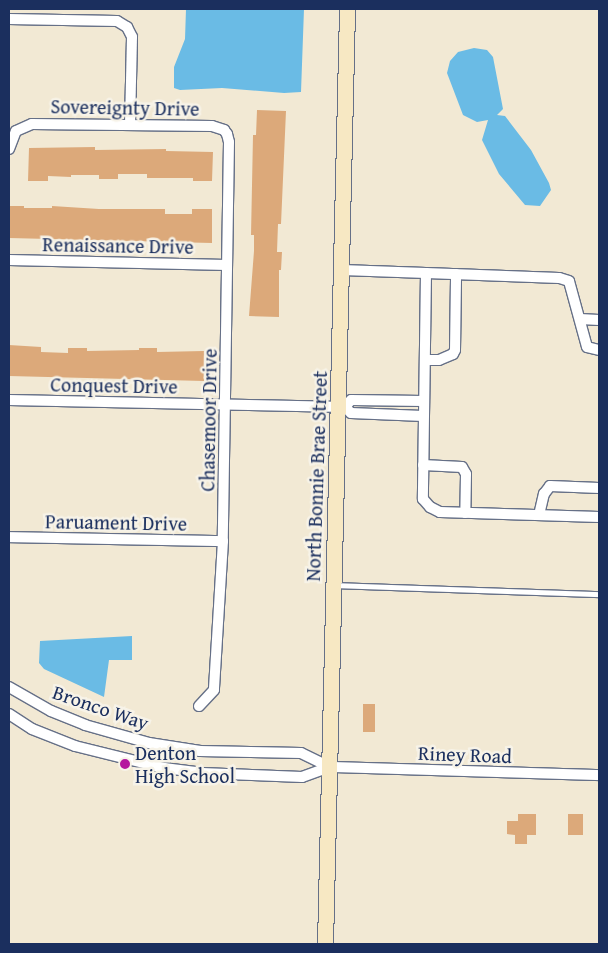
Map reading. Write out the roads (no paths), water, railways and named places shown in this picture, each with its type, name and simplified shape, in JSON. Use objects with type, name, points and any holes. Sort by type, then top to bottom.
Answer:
[{"type":"main road","name":"North Bonnie Brae Street","points":[[325,944],[333,585],[342,407],[342,270],[348,9]]},
{"type":"street","points":[[9,18],[117,21],[127,27],[132,37],[130,125]]},
{"type":"street","name":"Sovereignty Drive","points":[[9,149],[16,131],[26,125],[212,126],[224,130]]},
{"type":"street","name":"Chasemoor Drive","points":[[199,706],[214,690],[223,542],[230,142],[224,130]]},
{"type":"street","name":"Renaissance Drive","points":[[9,260],[227,265]]},
{"type":"street","points":[[342,270],[559,278],[568,281],[587,346],[599,350]]},
{"type":"street","points":[[426,274],[423,499],[430,507],[440,512],[599,516]]},
{"type":"street","points":[[425,360],[439,360],[453,354],[455,350],[456,274]]},
{"type":"street","points":[[580,319],[599,320]]},
{"type":"street","name":"Conquest Drive","points":[[9,400],[342,407]]},
{"type":"street","points":[[423,416],[351,413],[342,407],[351,400],[424,401]]},
{"type":"street","points":[[423,465],[462,467],[466,474],[465,512]]},
{"type":"street","points":[[539,515],[544,494],[550,486],[599,488]]},
{"type":"street","name":"Paruament Drive","points":[[9,537],[223,542]]},
{"type":"street","name":"Bronco Way","points":[[9,687],[51,711],[85,725],[132,739],[200,751],[301,753],[330,767]]},
{"type":"street","name":"Bronco Way","points":[[9,714],[32,728],[75,746],[164,768],[240,776],[302,777],[330,767]]},
{"type":"street","name":"Riney Road","points":[[330,767],[599,775]]},
{"type":"lane","points":[[333,585],[599,594]]},
{"type":"water","points":[[186,9],[304,9],[301,92],[284,93],[222,88],[180,90],[174,88],[174,67],[185,39]]},
{"type":"water","points":[[474,48],[487,50],[493,57],[503,109],[497,115],[505,116],[531,150],[549,183],[551,190],[540,206],[525,205],[499,174],[482,140],[488,120],[477,122],[463,115],[447,73],[450,61],[458,52]]},
{"type":"water","points":[[132,636],[132,660],[109,660],[104,697],[44,669],[39,663],[40,641]]},
{"type":"place","name":"Denton High School","points":[[125,764]]}]
